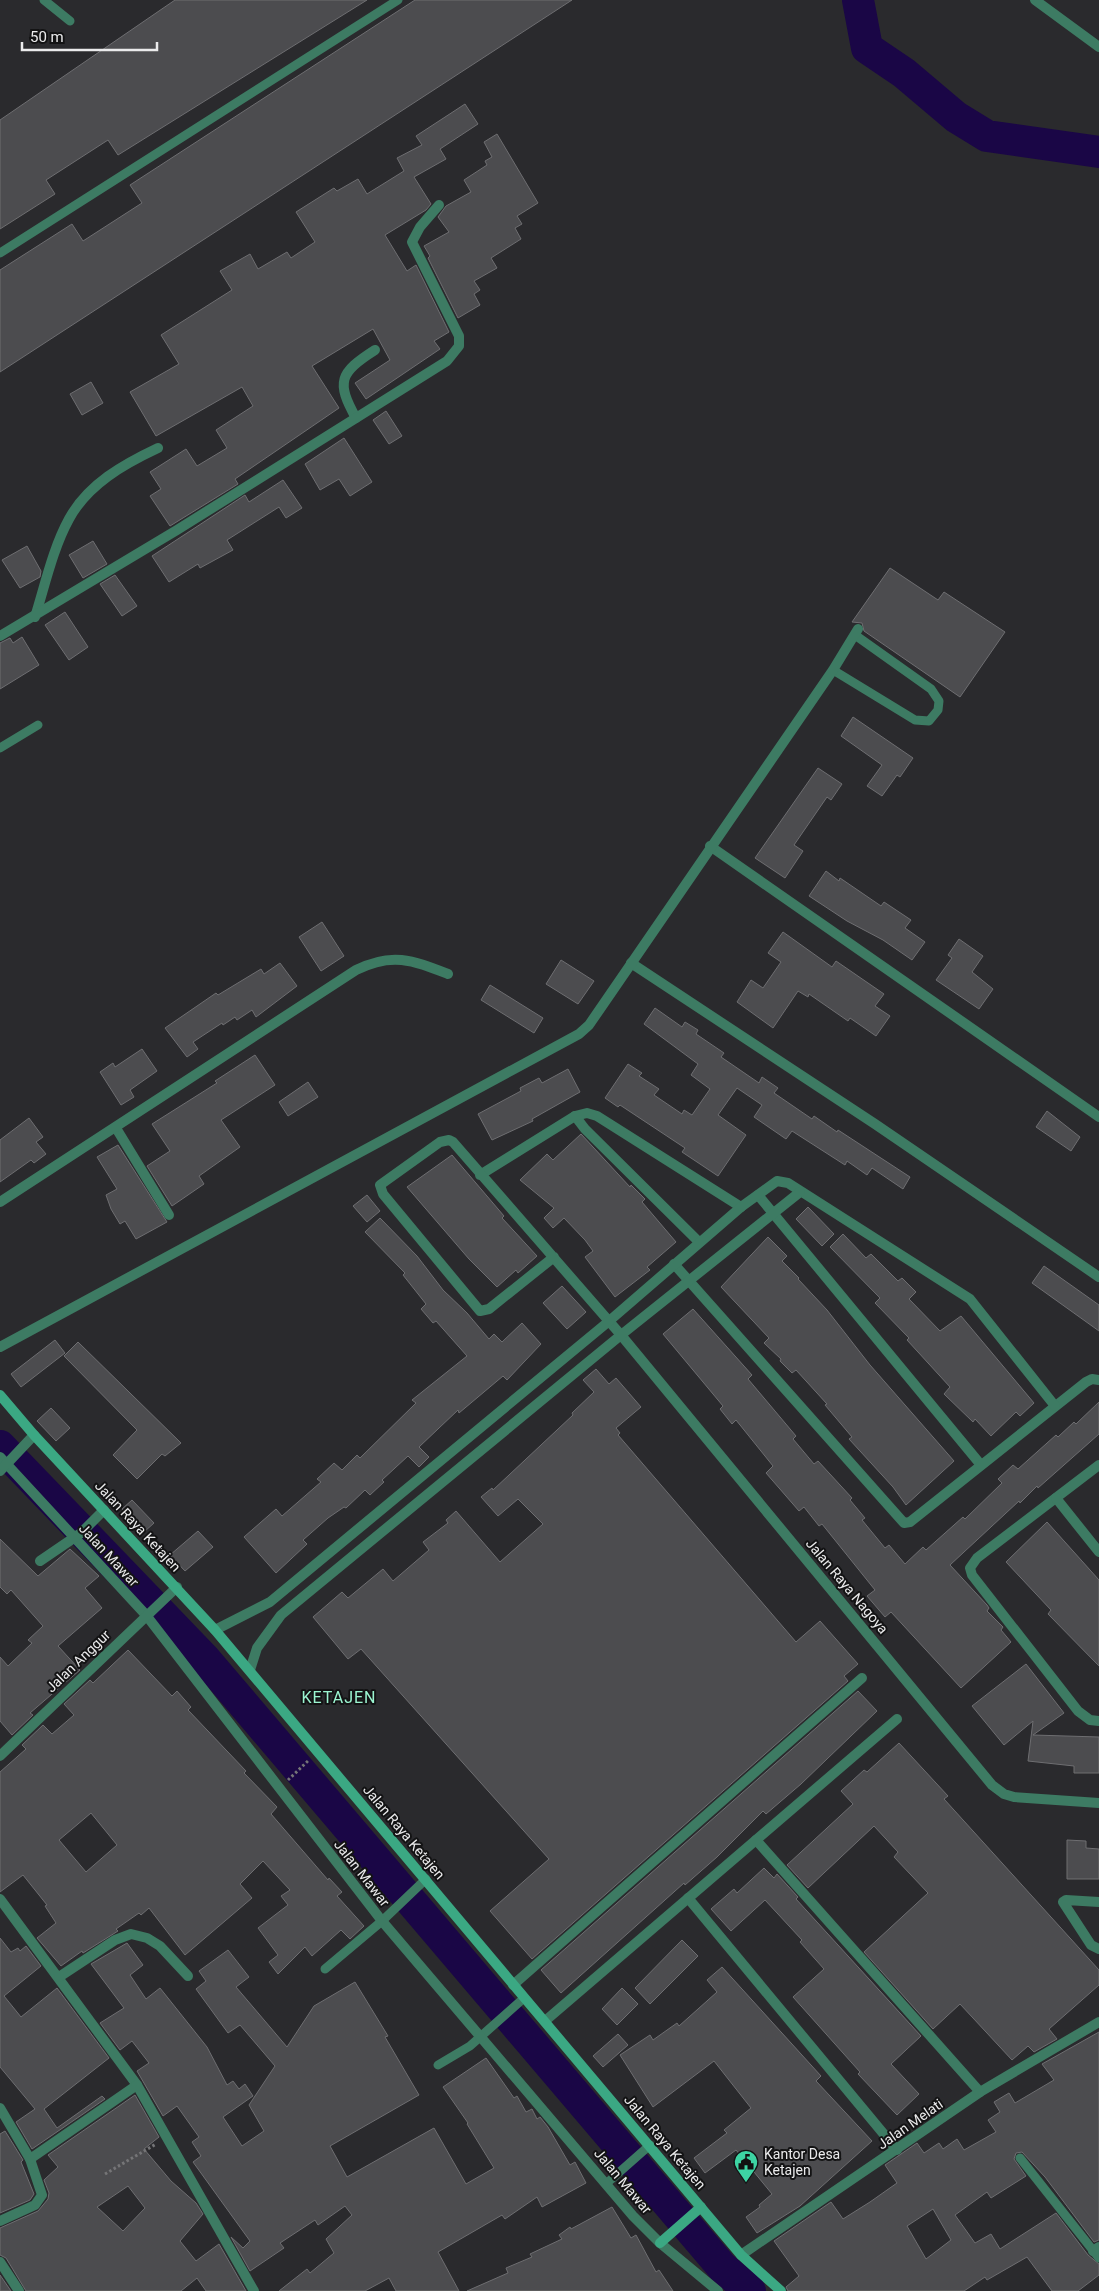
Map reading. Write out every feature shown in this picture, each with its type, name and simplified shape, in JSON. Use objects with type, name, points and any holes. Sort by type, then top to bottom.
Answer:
[{"type":"street","points":[[1035,0],[1099,46]]},
{"type":"street","points":[[0,636],[34,617],[438,368],[459,346],[459,336],[412,242],[420,227],[439,205]]},
{"type":"street","points":[[356,418],[344,395],[343,382],[349,370],[375,350]]},
{"type":"street","points":[[34,617],[57,547],[75,511],[85,496],[129,462],[158,448]]},
{"type":"street","points":[[0,1347],[579,1034],[588,1025],[833,670],[856,632]]},
{"type":"street","points":[[710,846],[1099,1117]]},
{"type":"street","points":[[0,1202],[364,966],[387,959],[404,959],[448,974]]},
{"type":"street","points":[[631,963],[874,1124],[1099,1277]]},
{"type":"street","points":[[480,1174],[575,1116],[588,1113],[598,1116],[741,1206]]},
{"type":"street","points":[[575,1116],[585,1129],[699,1242]]},
{"type":"street","points":[[116,1128],[169,1215]]},
{"type":"street","name":"Jalan Raya Nagoya","points":[[554,1257],[489,1310],[480,1311],[380,1188],[384,1180],[445,1140],[456,1144],[480,1174],[554,1257],[620,1335],[992,1784],[1004,1794],[1014,1798],[1099,1803]]},
{"type":"street","points":[[215,1630],[270,1602],[608,1322],[741,1206],[777,1180],[788,1183],[970,1299],[1055,1406]]},
{"type":"street","points":[[250,1670],[257,1648],[281,1614],[620,1335],[772,1212],[800,1192]]},
{"type":"street","points":[[758,1195],[981,1465]]},
{"type":"street","points":[[674,1264],[904,1522],[910,1522],[1086,1382],[1092,1379],[1099,1380]]},
{"type":"street","name":"Jalan Raya Ketajen","points":[[0,1395],[102,1513],[174,1590],[215,1630],[250,1670],[513,1985],[650,2145],[698,2210],[781,2291]]},
{"type":"street","points":[[5,1463],[34,1435]]},
{"type":"street","name":"Jalan Mawar","points":[[5,1463],[78,1535],[149,1613],[384,1919],[610,2180],[634,2216],[718,2291]]},
{"type":"street","points":[[1099,1465],[977,1558],[970,1570],[1078,1711],[1090,1720],[1099,1721]]},
{"type":"street","points":[[1056,1498],[1099,1552]]},
{"type":"street","points":[[40,1561],[78,1535],[102,1513]]},
{"type":"street","name":"Jalan Anggur","points":[[0,1756],[174,1590]]},
{"type":"street","points":[[270,1602],[281,1614]]},
{"type":"street","points":[[513,1985],[862,1678]]},
{"type":"street","points":[[545,2021],[897,1719]]},
{"type":"street","points":[[756,1840],[980,2092]]},
{"type":"street","points":[[688,1898],[897,2150]]},
{"type":"street","points":[[0,1899],[137,2085],[254,2291]]},
{"type":"street","points":[[1099,1902],[1066,1900],[1063,1902],[1092,1946],[1099,1949]]},
{"type":"street","points":[[59,1977],[116,1940],[131,1934],[147,1938],[160,1946],[188,1976]]},
{"type":"street","name":"Jalan Melati","points":[[742,2255],[980,2092],[1099,2022]]},
{"type":"street","points":[[30,2159],[137,2085]]},
{"type":"street","points":[[0,2108],[30,2159],[41,2189],[41,2198],[35,2205],[0,2221]]},
{"type":"street","points":[[663,2241],[698,2210]]},
{"type":"street","points":[[0,2262],[16,2290]]},
{"type":"lane","points":[[44,0],[70,21]]},
{"type":"lane","points":[[0,253],[398,0]]},
{"type":"lane","points":[[833,670],[915,720],[929,721],[936,714],[939,701],[931,689],[856,632]]},
{"type":"lane","points":[[0,748],[38,725]]},
{"type":"lane","points":[[325,1969],[384,1919],[426,1879]]},
{"type":"lane","points":[[438,2065],[470,2046],[524,1998]]},
{"type":"lane","points":[[610,2180],[650,2145]]},
{"type":"lane","points":[[1020,2158],[1097,2252]]},
{"type":"path","points":[[284,1784],[307,1761]]},
{"type":"path","points":[[105,2174],[167,2137]]},
{"type":"building","points":[[175,0],[367,0],[118,155],[108,140],[46,180],[55,194],[0,229],[0,120]]},
{"type":"building","points":[[415,0],[572,0],[0,372],[0,270],[72,224],[83,241],[142,203],[130,185]]},
{"type":"building","points":[[465,104],[478,124],[440,149],[446,159],[414,177],[431,204],[426,210],[385,235],[407,271],[416,265],[449,332],[434,341],[440,349],[366,399],[355,383],[390,360],[373,329],[312,366],[339,408],[235,479],[238,484],[170,526],[150,496],[161,489],[150,472],[186,449],[197,466],[227,448],[216,430],[253,406],[242,387],[156,436],[130,392],[179,364],[161,335],[232,290],[220,271],[250,254],[258,269],[287,252],[291,258],[315,242],[296,212],[334,188],[337,191],[358,179],[367,194],[404,171],[397,158],[422,145],[416,136]]},
{"type":"building","points":[[497,134],[538,203],[517,216],[522,224],[515,228],[521,239],[491,258],[497,268],[474,281],[480,290],[474,294],[480,305],[458,318],[428,258],[430,256],[424,246],[449,232],[438,217],[446,206],[471,192],[464,180],[487,165],[485,161],[492,157],[484,142]]},
{"type":"building","points":[[91,382],[103,403],[82,415],[70,394]]},
{"type":"building","points":[[386,411],[402,436],[389,444],[373,420]]},
{"type":"building","points":[[344,438],[372,482],[350,496],[339,479],[320,490],[305,464]]},
{"type":"building","points":[[283,480],[302,508],[286,518],[279,507],[227,540],[233,550],[200,568],[198,564],[169,582],[152,556],[245,495],[249,502]]},
{"type":"building","points":[[93,541],[107,564],[83,578],[69,555]]},
{"type":"building","points":[[27,546],[41,571],[40,577],[20,588],[2,560]]},
{"type":"building","points":[[890,568],[938,600],[944,592],[1005,632],[960,697],[864,631],[862,623],[852,622]]},
{"type":"building","points":[[115,575],[137,606],[122,616],[100,584]]},
{"type":"building","points":[[65,612],[88,647],[69,660],[45,625]]},
{"type":"building","points":[[22,637],[39,665],[0,689],[0,643],[10,638],[13,643]]},
{"type":"building","points":[[853,717],[913,758],[900,777],[897,775],[882,796],[867,786],[882,765],[841,736]]},
{"type":"building","points":[[818,768],[842,784],[831,800],[827,797],[794,845],[803,851],[785,878],[755,858]]},
{"type":"building","points":[[826,871],[839,881],[840,878],[881,906],[884,902],[911,920],[905,928],[925,942],[912,960],[883,940],[847,921],[809,896]]},
{"type":"building","points":[[322,922],[344,956],[321,971],[299,937]]},
{"type":"building","points":[[783,932],[832,967],[836,961],[884,994],[875,1006],[890,1016],[876,1036],[850,1018],[848,1021],[809,994],[808,997],[798,991],[773,1028],[737,1002],[751,980],[763,988],[781,962],[768,953]]},
{"type":"building","points":[[959,939],[983,956],[972,972],[993,989],[979,1009],[936,980],[952,958],[948,955]]},
{"type":"building","points":[[561,960],[594,981],[578,1004],[546,984]]},
{"type":"building","points":[[280,963],[297,986],[256,1017],[252,1010],[237,1020],[235,1017],[223,1025],[222,1023],[193,1042],[198,1049],[187,1057],[165,1028],[216,993],[218,995],[261,969],[264,974]]},
{"type":"building","points":[[490,985],[543,1018],[534,1033],[481,1000]]},
{"type":"building","points":[[655,1008],[682,1027],[685,1022],[698,1030],[696,1034],[724,1053],[721,1057],[759,1083],[762,1077],[778,1088],[774,1093],[812,1119],[814,1116],[837,1132],[838,1130],[910,1177],[903,1189],[872,1168],[867,1175],[847,1161],[845,1165],[792,1131],[786,1139],[754,1117],[762,1105],[737,1088],[718,1115],[746,1135],[718,1176],[682,1152],[685,1148],[620,1105],[618,1107],[605,1098],[628,1064],[642,1073],[639,1076],[659,1089],[654,1095],[682,1114],[684,1110],[692,1115],[710,1089],[691,1075],[698,1064],[644,1024]]},
{"type":"building","points":[[142,1049],[157,1071],[130,1090],[134,1097],[121,1105],[100,1072],[113,1063],[115,1067]]},
{"type":"building","points":[[255,1055],[275,1085],[221,1120],[240,1147],[199,1176],[204,1184],[172,1206],[147,1166],[170,1151],[152,1124],[217,1083],[215,1081]]},
{"type":"building","points":[[568,1069],[580,1092],[532,1119],[533,1121],[492,1140],[478,1114],[521,1091],[520,1088],[539,1078],[542,1083]]},
{"type":"building","points":[[308,1082],[318,1097],[288,1116],[279,1102]]},
{"type":"building","points":[[1047,1111],[1080,1137],[1071,1151],[1036,1127]]},
{"type":"building","points":[[29,1118],[43,1137],[36,1142],[46,1154],[34,1163],[31,1160],[0,1182],[0,1140]]},
{"type":"building","points":[[581,1134],[630,1187],[631,1185],[645,1199],[642,1202],[676,1242],[647,1267],[650,1270],[615,1297],[585,1257],[593,1251],[585,1240],[564,1218],[553,1228],[544,1218],[554,1208],[520,1180],[547,1154],[553,1160]]},
{"type":"building","points":[[118,1145],[167,1222],[136,1239],[125,1221],[120,1224],[111,1209],[106,1195],[117,1189],[97,1157]]},
{"type":"building","points":[[452,1155],[504,1216],[502,1218],[537,1256],[518,1273],[516,1270],[497,1287],[469,1259],[407,1187]]},
{"type":"building","points":[[367,1195],[380,1211],[367,1222],[353,1206]]},
{"type":"building","points":[[808,1207],[834,1234],[822,1246],[796,1219]]},
{"type":"building","points":[[380,1218],[417,1256],[443,1290],[467,1313],[489,1339],[494,1334],[502,1342],[522,1323],[541,1344],[507,1380],[503,1376],[459,1413],[458,1410],[419,1447],[429,1457],[419,1467],[408,1456],[382,1480],[384,1482],[370,1495],[365,1490],[346,1508],[344,1507],[328,1518],[303,1540],[307,1544],[276,1573],[244,1537],[276,1509],[282,1516],[321,1482],[317,1479],[334,1463],[342,1470],[357,1455],[360,1458],[416,1403],[412,1400],[467,1356],[436,1321],[433,1323],[421,1309],[426,1304],[403,1275],[405,1273],[365,1232]]},
{"type":"building","points":[[843,1234],[866,1258],[871,1254],[898,1281],[902,1278],[916,1292],[909,1299],[940,1331],[961,1316],[1034,1403],[1020,1416],[1016,1412],[991,1436],[975,1419],[973,1422],[944,1394],[950,1387],[907,1340],[909,1338],[875,1303],[880,1298],[830,1247]]},
{"type":"building","points":[[768,1237],[787,1256],[782,1261],[827,1310],[870,1365],[954,1461],[906,1505],[893,1487],[849,1439],[852,1437],[825,1405],[827,1404],[796,1370],[792,1373],[780,1361],[781,1359],[764,1343],[769,1338],[721,1287]]},
{"type":"building","points":[[1044,1266],[1099,1305],[1099,1331],[1032,1283]]},
{"type":"building","points":[[562,1286],[586,1312],[567,1329],[543,1303]]},
{"type":"building","points":[[693,1309],[752,1375],[748,1379],[796,1436],[793,1439],[814,1464],[818,1461],[852,1498],[850,1500],[865,1518],[862,1520],[885,1548],[889,1545],[905,1564],[923,1547],[926,1550],[963,1517],[965,1519],[1002,1483],[998,1479],[1013,1465],[1018,1469],[1056,1435],[1058,1437],[1074,1422],[1076,1424],[1099,1402],[1099,1434],[1038,1488],[1037,1486],[1020,1503],[1019,1501],[950,1565],[987,1605],[989,1608],[987,1611],[1003,1627],[1001,1630],[1011,1642],[961,1688],[891,1612],[885,1617],[867,1596],[875,1590],[822,1524],[819,1526],[804,1507],[799,1511],[766,1473],[773,1466],[736,1420],[732,1424],[720,1409],[723,1406],[663,1334]]},
{"type":"building","points":[[55,1340],[65,1353],[21,1387],[11,1374]]},
{"type":"building","points":[[78,1342],[181,1443],[165,1456],[162,1454],[137,1479],[113,1455],[137,1430],[64,1356]]},
{"type":"building","points":[[596,1369],[609,1384],[616,1378],[641,1407],[616,1428],[620,1433],[618,1435],[796,1642],[820,1621],[858,1664],[844,1676],[848,1681],[532,1959],[490,1911],[549,1859],[361,1649],[348,1659],[313,1617],[342,1592],[348,1598],[383,1569],[393,1581],[429,1550],[423,1542],[448,1523],[446,1520],[456,1511],[500,1562],[543,1524],[518,1499],[498,1516],[481,1497],[492,1488],[493,1490],[573,1415],[572,1413],[594,1392],[583,1380]]},
{"type":"building","points":[[51,1408],[70,1428],[56,1441],[37,1421]]},
{"type":"building","points":[[132,1500],[154,1523],[144,1532],[122,1509]]},
{"type":"building","points":[[1047,1522],[1099,1580],[1099,1666],[1048,1614],[1051,1610],[1006,1562]]},
{"type":"building","points":[[198,1531],[213,1547],[185,1571],[170,1555]]},
{"type":"building","points":[[0,1539],[38,1576],[70,1549],[99,1576],[85,1588],[102,1608],[58,1646],[80,1670],[30,1713],[33,1715],[12,1735],[0,1721],[0,1657],[8,1666],[32,1643],[28,1640],[43,1626],[11,1590],[7,1594],[0,1587]]},
{"type":"building","points":[[128,1650],[172,1696],[177,1691],[191,1707],[188,1710],[277,1807],[271,1814],[328,1880],[329,1878],[342,1892],[337,1896],[364,1926],[350,1939],[341,1930],[312,1956],[305,1947],[278,1974],[269,1962],[278,1955],[258,1928],[288,1905],[281,1896],[290,1890],[263,1861],[240,1884],[252,1898],[185,1955],[149,1908],[141,1915],[139,1913],[116,1929],[118,1931],[83,1953],[82,1951],[61,1966],[37,1938],[56,1923],[45,1906],[47,1905],[23,1875],[0,1892],[0,1772],[26,1749],[22,1745],[43,1725],[52,1734],[74,1715],[64,1704],[90,1680],[93,1683]],"holes":[[[91,1813],[117,1845],[86,1872],[59,1840]]]},
{"type":"building","points":[[1026,1664],[1064,1713],[1033,1735],[1099,1737],[1099,1773],[1074,1773],[1074,1766],[1028,1761],[1033,1721],[1004,1745],[972,1706]]},
{"type":"building","points":[[858,1691],[877,1711],[801,1784],[766,1814],[763,1811],[717,1857],[685,1885],[684,1883],[561,1993],[541,1970]]},
{"type":"building","points":[[899,1743],[948,1796],[944,1799],[1099,1970],[1099,1985],[1049,2029],[1057,2039],[1034,2052],[1028,2046],[1012,2060],[960,2004],[933,2029],[864,1952],[928,1893],[894,1857],[898,1852],[874,1826],[808,1888],[787,1865],[853,1804],[841,1791],[864,1770],[867,1772]]},
{"type":"building","points":[[1067,1840],[1086,1841],[1086,1848],[1099,1849],[1099,1879],[1067,1879]]},
{"type":"building","points":[[764,1868],[774,1878],[777,1874],[798,1897],[796,1899],[921,2036],[891,2064],[919,2094],[897,2115],[858,2074],[860,2072],[793,1997],[824,1969],[800,1942],[802,1940],[765,1900],[731,1931],[711,1909],[734,1889],[737,1893]]},
{"type":"building","points":[[0,1938],[11,1952],[18,1948],[20,1951],[26,1946],[41,1966],[4,1996],[21,2017],[57,1988],[109,2058],[44,2109],[57,2128],[102,2096],[105,2099],[32,2149],[16,2122],[35,2109],[0,2067]]},
{"type":"building","points":[[682,1940],[698,1956],[650,2004],[635,1988]]},
{"type":"building","points":[[127,1943],[143,1965],[130,1975],[146,1999],[160,1988],[207,2047],[227,2085],[233,2081],[239,2089],[245,2084],[253,2096],[223,2117],[242,2146],[264,2131],[249,2105],[275,2066],[240,2025],[228,2033],[196,1989],[206,1981],[199,1971],[228,1950],[249,1977],[236,1987],[287,2047],[314,2006],[355,1982],[388,2036],[385,2037],[419,2095],[330,2146],[347,2177],[434,2128],[466,2184],[494,2168],[468,2123],[443,2087],[486,2058],[514,2098],[517,2096],[526,2112],[532,2109],[537,2119],[540,2117],[548,2127],[570,2165],[575,2162],[586,2183],[542,2207],[537,2197],[505,2219],[502,2215],[438,2252],[459,2291],[396,2291],[389,2278],[365,2291],[279,2291],[307,2269],[310,2273],[334,2253],[326,2239],[352,2215],[345,2206],[318,2225],[315,2220],[280,2243],[284,2248],[250,2271],[231,2237],[243,2248],[250,2241],[193,2162],[201,2156],[192,2142],[199,2137],[177,2106],[163,2116],[137,2071],[149,2063],[132,2041],[120,2050],[100,2023],[124,2008],[91,1964]]},
{"type":"building","points":[[722,1967],[821,2076],[816,2081],[872,2141],[800,2206],[757,2233],[746,2217],[760,2207],[759,2205],[772,2194],[736,2150],[705,2173],[694,2158],[727,2133],[724,2130],[751,2108],[714,2061],[653,2107],[620,2055],[650,2035],[653,2040],[677,2023],[679,2026],[717,1992],[707,1980]]},
{"type":"building","points":[[622,1988],[638,2004],[617,2025],[602,2009]]},
{"type":"building","points":[[1099,2032],[1099,2240],[1094,2242],[1045,2177],[1022,2152],[1016,2153],[1014,2159],[1026,2176],[991,2198],[987,2192],[955,2215],[975,2243],[991,2234],[1000,2249],[1056,2213],[1088,2255],[1099,2264],[1099,2275],[1078,2291],[1052,2291],[1027,2257],[987,2280],[985,2277],[964,2291],[788,2291],[786,2287],[799,2276],[774,2241],[831,2202],[843,2219],[870,2202],[897,2183],[885,2165],[917,2143],[924,2153],[939,2143],[943,2149],[957,2139],[964,2150],[996,2132],[988,2120],[1000,2112],[994,2102],[1009,2093],[1015,2103],[1054,2080],[1042,2064]],"holes":[[[933,2209],[951,2240],[926,2259],[907,2226]]]},
{"type":"building","points":[[618,2034],[628,2045],[603,2067],[593,2056]]},
{"type":"building","points":[[135,2095],[159,2137],[144,2149],[171,2181],[196,2203],[203,2214],[180,2241],[196,2261],[219,2244],[246,2291],[206,2291],[197,2278],[181,2291],[26,2291],[6,2258],[0,2255],[0,2228],[38,2211],[48,2199],[49,2193],[44,2180],[58,2167],[48,2155]],"holes":[[[128,2186],[145,2208],[123,2231],[97,2207]]]},
{"type":"building","points":[[5,2131],[23,2160],[21,2162],[34,2194],[30,2200],[0,2213],[0,2134]]},
{"type":"building","points":[[612,2207],[631,2238],[636,2235],[656,2272],[659,2270],[673,2291],[467,2291],[508,2273],[506,2268],[532,2257],[530,2254],[562,2239],[559,2235],[570,2227],[571,2229]]},
{"type":"building","points":[[0,2275],[11,2291],[0,2291]]},
{"type":"waterway","points":[[858,0],[867,48],[904,73],[956,117],[987,136],[1099,152]]},
{"type":"waterway","points":[[0,1446],[205,1659],[722,2267],[750,2291]]},
{"type":"place","name":"Kantor Desa Ketajen","points":[[746,2183]]},
{"type":"district","name":"KETAJEN","points":[[339,1697]]}]
